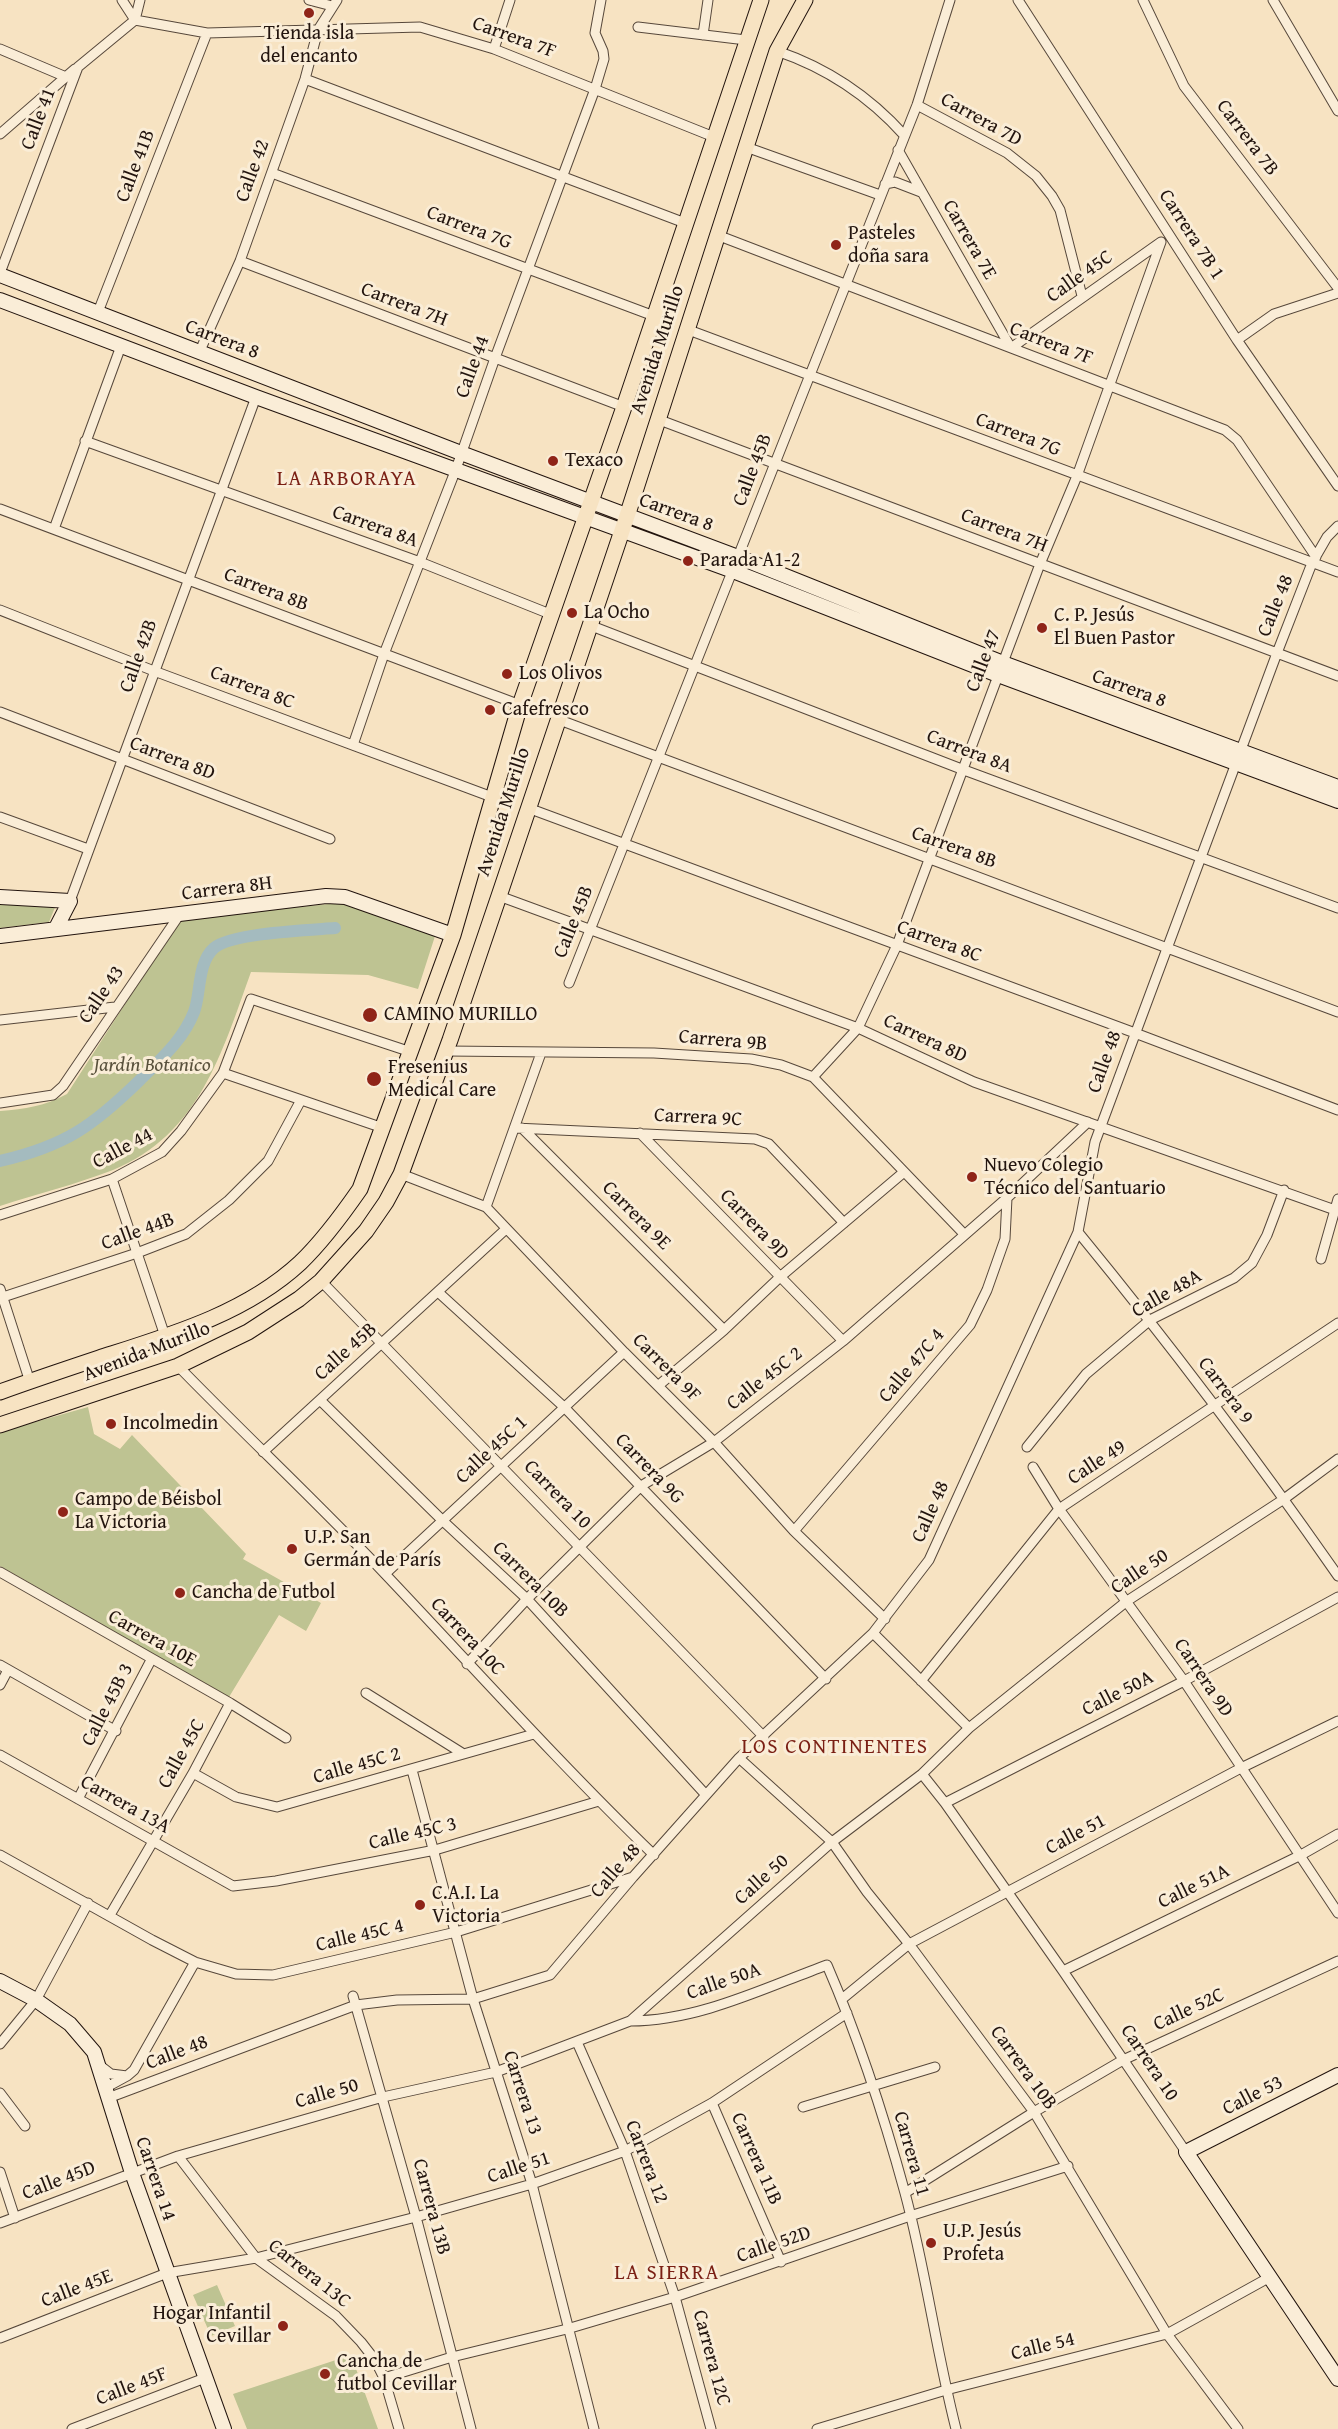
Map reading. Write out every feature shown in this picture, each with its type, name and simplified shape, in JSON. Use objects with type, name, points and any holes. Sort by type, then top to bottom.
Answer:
[{"type":"main road","name":"Avenida Murillo","points":[[0,1392],[165,1336],[232,1308],[261,1292],[299,1263],[336,1222],[360,1189],[453,935],[520,705],[624,407],[761,0]]},
{"type":"main road","name":"Avenida Murillo","points":[[0,1425],[178,1366],[248,1332],[299,1299],[321,1281],[366,1232],[401,1173],[446,1051],[624,523],[777,51],[805,0]]},
{"type":"street","points":[[122,0],[135,20]]},
{"type":"street","points":[[135,20],[140,0]]},
{"type":"street","points":[[309,0],[334,3]]},
{"type":"street","points":[[494,49],[510,0]]},
{"type":"street","name":"Calle 44","points":[[353,745],[384,654],[456,469],[595,89],[604,59],[595,33],[601,0]]},
{"type":"street","points":[[704,35],[708,0]]},
{"type":"street","name":"Calle 45B","points":[[569,983],[917,105],[950,0]]},
{"type":"street","name":"Carrera 7B 1","points":[[1018,0],[1237,340],[1338,486]]},
{"type":"street","name":"Carrera 7B","points":[[1143,0],[1184,86],[1338,288]]},
{"type":"street","points":[[1273,0],[1338,111]]},
{"type":"street","name":"Calle 42","points":[[199,353],[240,261],[305,79],[318,30],[334,3]]},
{"type":"street","name":"Carrera 7F","points":[[135,20],[207,33],[420,27],[494,49],[714,137]]},
{"type":"street","name":"Calle 41","points":[[0,274],[78,67],[135,20]]},
{"type":"street","points":[[638,27],[746,40]]},
{"type":"street","name":"Calle 41B","points":[[98,312],[207,33]]},
{"type":"street","points":[[0,50],[66,76]]},
{"type":"street","points":[[777,51],[805,62],[856,91],[872,102],[904,135]]},
{"type":"street","points":[[0,134],[78,67]]},
{"type":"street","points":[[305,79],[685,224]]},
{"type":"street","name":"Carrera 7D","points":[[917,105],[1007,153],[1035,176],[1052,196],[1060,210],[1082,296]]},
{"type":"street","points":[[746,147],[880,195]]},
{"type":"street","name":"Carrera 7E","points":[[898,150],[1011,348]]},
{"type":"street","name":"Carrera 7G","points":[[272,172],[654,316]]},
{"type":"street","points":[[885,184],[895,182],[921,192]]},
{"type":"street","name":"Carrera 7F","points":[[717,236],[1225,430],[1237,440],[1314,560]]},
{"type":"street","name":"Calle 45C","points":[[1011,348],[1170,236]]},
{"type":"street","name":"Calle 47","points":[[813,1077],[858,1028],[897,945],[1040,564],[1077,476],[1161,242]]},
{"type":"street","name":"Carrera 7H","points":[[240,261],[624,407]]},
{"type":"street","name":"Carrera 8","points":[[0,274],[461,453],[587,509],[736,564],[1000,669],[1238,757],[1338,801]]},
{"type":"street","points":[[1237,340],[1274,314],[1338,293]]},
{"type":"street","name":"Carrera 8","points":[[0,300],[256,397],[456,469],[587,509]]},
{"type":"street","name":"Carrera 7G","points":[[687,329],[1077,476],[1314,560],[1338,572]]},
{"type":"street","points":[[54,530],[121,346]]},
{"type":"street","name":"Calle 42B","points":[[56,928],[70,902],[256,397]]},
{"type":"street","name":"Carrera 7H","points":[[657,419],[1338,676]]},
{"type":"street","name":"Carrera 8A","points":[[85,441],[420,562],[550,614]]},
{"type":"street","name":"Carrera 8B","points":[[0,509],[520,705]]},
{"type":"street","name":"Calle 48","points":[[107,2093],[354,2001],[473,1999],[550,1975],[739,1758],[826,1679],[885,1619],[928,1560],[1078,1232],[1095,1142],[1200,856],[1314,560],[1327,537],[1338,526]]},
{"type":"street","name":"Carrera 8C","points":[[0,610],[154,671],[492,797]]},
{"type":"street","name":"Carrera 8A","points":[[589,625],[964,770],[1338,908]]},
{"type":"street","name":"Carrera 8D","points":[[0,712],[330,839]]},
{"type":"street","name":"Carrera 8B","points":[[557,719],[1338,1012]]},
{"type":"street","name":"Carrera 8","points":[[1238,757],[1338,787]]},
{"type":"street","name":"Carrera 8C","points":[[528,808],[625,842],[1338,1110]]},
{"type":"street","points":[[0,817],[88,849]]},
{"type":"street","name":"Carrera 8H","points":[[0,936],[326,896],[345,897],[453,935]]},
{"type":"street","name":"Carrera 8D","points":[[499,896],[858,1028],[974,1082],[1336,1210]]},
{"type":"street","points":[[0,897],[70,902]]},
{"type":"street","name":"Calle 43","points":[[0,1103],[53,1095],[63,1086],[180,914]]},
{"type":"street","name":"Calle 44","points":[[0,1215],[112,1179],[162,1152],[181,1131],[223,1073],[251,999],[411,1052]]},
{"type":"street","points":[[0,1020],[115,1007]]},
{"type":"street","name":"Carrera 9B","points":[[446,1051],[654,1053],[751,1059],[781,1065],[813,1077],[964,1234]]},
{"type":"street","points":[[486,1207],[518,1128],[541,1053]]},
{"type":"street","points":[[223,1073],[383,1128]]},
{"type":"street","name":"Calle 44B","points":[[1,1294],[137,1253],[186,1234],[229,1200],[268,1161],[301,1100]]},
{"type":"street","name":"Calle 45C 2","points":[[467,1664],[527,1599],[641,1486],[714,1442],[843,1341],[1007,1198],[1088,1122]]},
{"type":"street","name":"Carrera 9C","points":[[518,1128],[755,1139],[769,1144],[844,1223]]},
{"type":"street","name":"Carrera 9E","points":[[518,1128],[724,1330]]},
{"type":"street","name":"Carrera 9D","points":[[640,1133],[843,1341]]},
{"type":"street","points":[[659,1385],[724,1330],[780,1277],[904,1172]]},
{"type":"street","name":"Carrera 9F","points":[[401,1173],[486,1207],[624,1352],[714,1442],[794,1531],[885,1619]]},
{"type":"street","points":[[112,1179],[165,1336]]},
{"type":"street","name":"Calle 48A","points":[[1028,1447],[1086,1374],[1150,1320],[1234,1278],[1251,1263],[1267,1235],[1284,1190]]},
{"type":"street","name":"Calle 47C 4","points":[[794,1531],[970,1325],[987,1290],[1005,1239],[1007,1198]]},
{"type":"street","points":[[1321,1259],[1338,1199]]},
{"type":"street","name":"Calle 45B","points":[[263,1452],[506,1229]]},
{"type":"street","name":"Carrera 9","points":[[1078,1232],[1150,1320],[1284,1499],[1338,1576]]},
{"type":"street","name":"Carrera 10","points":[[321,1281],[764,1737]]},
{"type":"street","name":"Carrera 9G","points":[[438,1292],[564,1407],[826,1679]]},
{"type":"street","points":[[1,1294],[30,1382]]},
{"type":"street","name":"Calle 49","points":[[921,1681],[1059,1509],[1338,1323]]},
{"type":"street","name":"Calle 45C 1","points":[[386,1574],[624,1352]]},
{"type":"street","name":"Carrera 10C","points":[[178,1366],[386,1574],[467,1664],[654,1855]]},
{"type":"street","name":"Carrera 10B","points":[[320,1400],[442,1521],[527,1599],[706,1795]]},
{"type":"street","name":"Calle 50","points":[[132,2173],[178,2156],[383,2097],[496,2072],[630,2021],[832,1842],[922,1774],[969,1728],[1127,1600],[1284,1499],[1338,1459]]},
{"type":"street","name":"Carrera 9D","points":[[1033,1467],[1059,1509],[1184,1681],[1338,1913]]},
{"type":"street","name":"Carrera 10E","points":[[0,1572],[286,1738]]},
{"type":"street","name":"Calle 50A","points":[[945,1803],[1184,1681],[1338,1597]]},
{"type":"street","points":[[873,1633],[969,1728]]},
{"type":"street","name":"Calle 45B 3","points":[[78,1799],[152,1660]]},
{"type":"street","points":[[0,1685],[4,1667],[116,1731]]},
{"type":"street","points":[[366,1694],[462,1753]]},
{"type":"street","name":"Calle 45C","points":[[110,1915],[193,1773],[230,1704]]},
{"type":"street","name":"Calle 51","points":[[842,1999],[909,1944],[1241,1768],[1338,1721]]},
{"type":"street","name":"Calle 45C 2","points":[[193,1773],[236,1797],[277,1807],[534,1734]]},
{"type":"street","name":"Carrera 13A","points":[[0,1755],[233,1886]]},
{"type":"street","name":"Carrera 10B","points":[[739,1758],[832,1842],[867,1892],[909,1944],[1034,2112],[1167,2334],[1238,2429]]},
{"type":"street","name":"Carrera 13","points":[[412,1770],[473,1999],[532,2184],[594,2429]]},
{"type":"street","name":"Carrera 10","points":[[922,1774],[945,1803],[1063,1971],[1338,2379]]},
{"type":"street","name":"Calle 45C 3","points":[[233,1886],[276,1881],[435,1850],[599,1801]]},
{"type":"street","name":"Calle 51A","points":[[1063,1971],[1301,1855],[1338,1834]]},
{"type":"street","points":[[0,1855],[195,1962],[134,2070],[107,2093]]},
{"type":"street","name":"Calle 45C 4","points":[[195,1962],[236,1974],[273,1975],[456,1932],[633,1877]]},
{"type":"street","points":[[0,2044],[36,2000],[88,1903]]},
{"type":"street","name":"Calle 52C","points":[[905,2193],[1034,2112],[1123,2060],[1338,1961]]},
{"type":"street","name":"Calle 50A","points":[[630,2021],[655,2021],[693,2013],[827,1965]]},
{"type":"street","name":"Carrera 11","points":[[827,1965],[842,1999],[873,2087],[905,2193],[956,2429]]},
{"type":"street","name":"Carrera 14","points":[[0,1981],[36,2000],[70,2024],[94,2052],[132,2173],[224,2429]]},
{"type":"street","name":"Carrera 13B","points":[[354,2001],[416,2217],[471,2429]]},
{"type":"street","name":"Calle 51","points":[[167,2273],[256,2258],[416,2217],[532,2184],[625,2151],[712,2103],[847,2013]]},
{"type":"street","name":"Carrera 12","points":[[577,2042],[625,2151],[675,2297]]},
{"type":"street","points":[[98,2064],[111,2074],[128,2076]]},
{"type":"street","points":[[803,2107],[935,2067]]},
{"type":"street","name":"Calle 53","points":[[1186,2152],[1338,2075]]},
{"type":"street","points":[[0,2093],[25,2126]]},
{"type":"street","name":"Carrera 11B","points":[[712,2103],[781,2262]]},
{"type":"street","name":"Carrera 13C","points":[[178,2156],[256,2258],[336,2316],[361,2342],[375,2360],[384,2378],[399,2429]]},
{"type":"street","name":"Calle 52D","points":[[384,2378],[452,2357],[567,2329],[675,2297],[910,2216],[1068,2166]]},
{"type":"street","points":[[0,2172],[15,2218]]},
{"type":"street","name":"Calle 45D","points":[[0,2223],[132,2173]]},
{"type":"street","name":"Calle 45E","points":[[0,2338],[167,2273]]},
{"type":"street","name":"Calle 54","points":[[817,2429],[946,2390],[1167,2334],[1270,2277]]},
{"type":"street","name":"Carrera 12C","points":[[675,2297],[711,2429]]},
{"type":"street","name":"Calle 45F","points":[[72,2429],[205,2378]]},
{"type":"green space","points":[[0,901],[56,905],[49,922],[0,928]]},
{"type":"green space","name":"Jardín Botanico","points":[[339,903],[436,933],[418,989],[368,975],[251,972],[218,1060],[204,1088],[187,1113],[167,1135],[143,1154],[113,1170],[0,1206],[0,1111],[35,1106],[67,1094],[180,919]]},
{"type":"green space","points":[[88,1407],[94,1434],[120,1449],[132,1435],[246,1554],[243,1559],[321,1603],[306,1631],[279,1615],[229,1697],[0,1566],[0,1432]]},
{"type":"green space","points":[[217,2285],[235,2326],[211,2336],[193,2295]]},
{"type":"green space","name":"Cancha de futbol Cevillar","points":[[351,2355],[378,2429],[247,2429],[233,2394]]},
{"type":"waterway","points":[[0,1161],[43,1148],[77,1132],[107,1110],[156,1064],[171,1049],[189,1022],[196,1005],[202,970],[214,948],[223,943],[253,936],[335,928]]},
{"type":"place","name":"Tienda isla del encanto","points":[[309,13]]},
{"type":"place","name":"Pasteles doña sara","points":[[836,245]]},
{"type":"place","name":"Texaco","points":[[553,461]]},
{"type":"place","name":"Parada A1-2","points":[[688,561]]},
{"type":"place","name":"La Ocho","points":[[572,613]]},
{"type":"place","name":"C. P. Jesús El Buen Pastor","points":[[1042,628]]},
{"type":"place","name":"Los Olivos","points":[[507,674]]},
{"type":"place","name":"Cafefresco","points":[[490,710]]},
{"type":"place","name":"CAMINO MURILLO","points":[[370,1015]]},
{"type":"place","name":"Fresenius Medical Care","points":[[374,1079]]},
{"type":"place","name":"Nuevo Colegio Técnico del Santuario","points":[[972,1177]]},
{"type":"place","name":"Incolmedin","points":[[111,1424]]},
{"type":"place","name":"Campo de Béisbol La Victoria","points":[[63,1512]]},
{"type":"place","name":"U.P. San Germán de París","points":[[292,1549]]},
{"type":"place","name":"Cancha de Futbol","points":[[180,1593]]},
{"type":"place","name":"C.A.I. La Victoria","points":[[420,1905]]},
{"type":"place","name":"U.P. Jesús Profeta","points":[[931,2243]]},
{"type":"place","name":"Hogar Infantil Cevillar","points":[[283,2326]]},
{"type":"place","name":"Cancha de futbol Cevillar","points":[[325,2374]]},
{"type":"district","name":"LA ARBORAYA","points":[[347,480]]},
{"type":"district","name":"LOS CONTINENTES","points":[[835,1748]]},
{"type":"district","name":"LA SIERRA","points":[[667,2274]]}]
